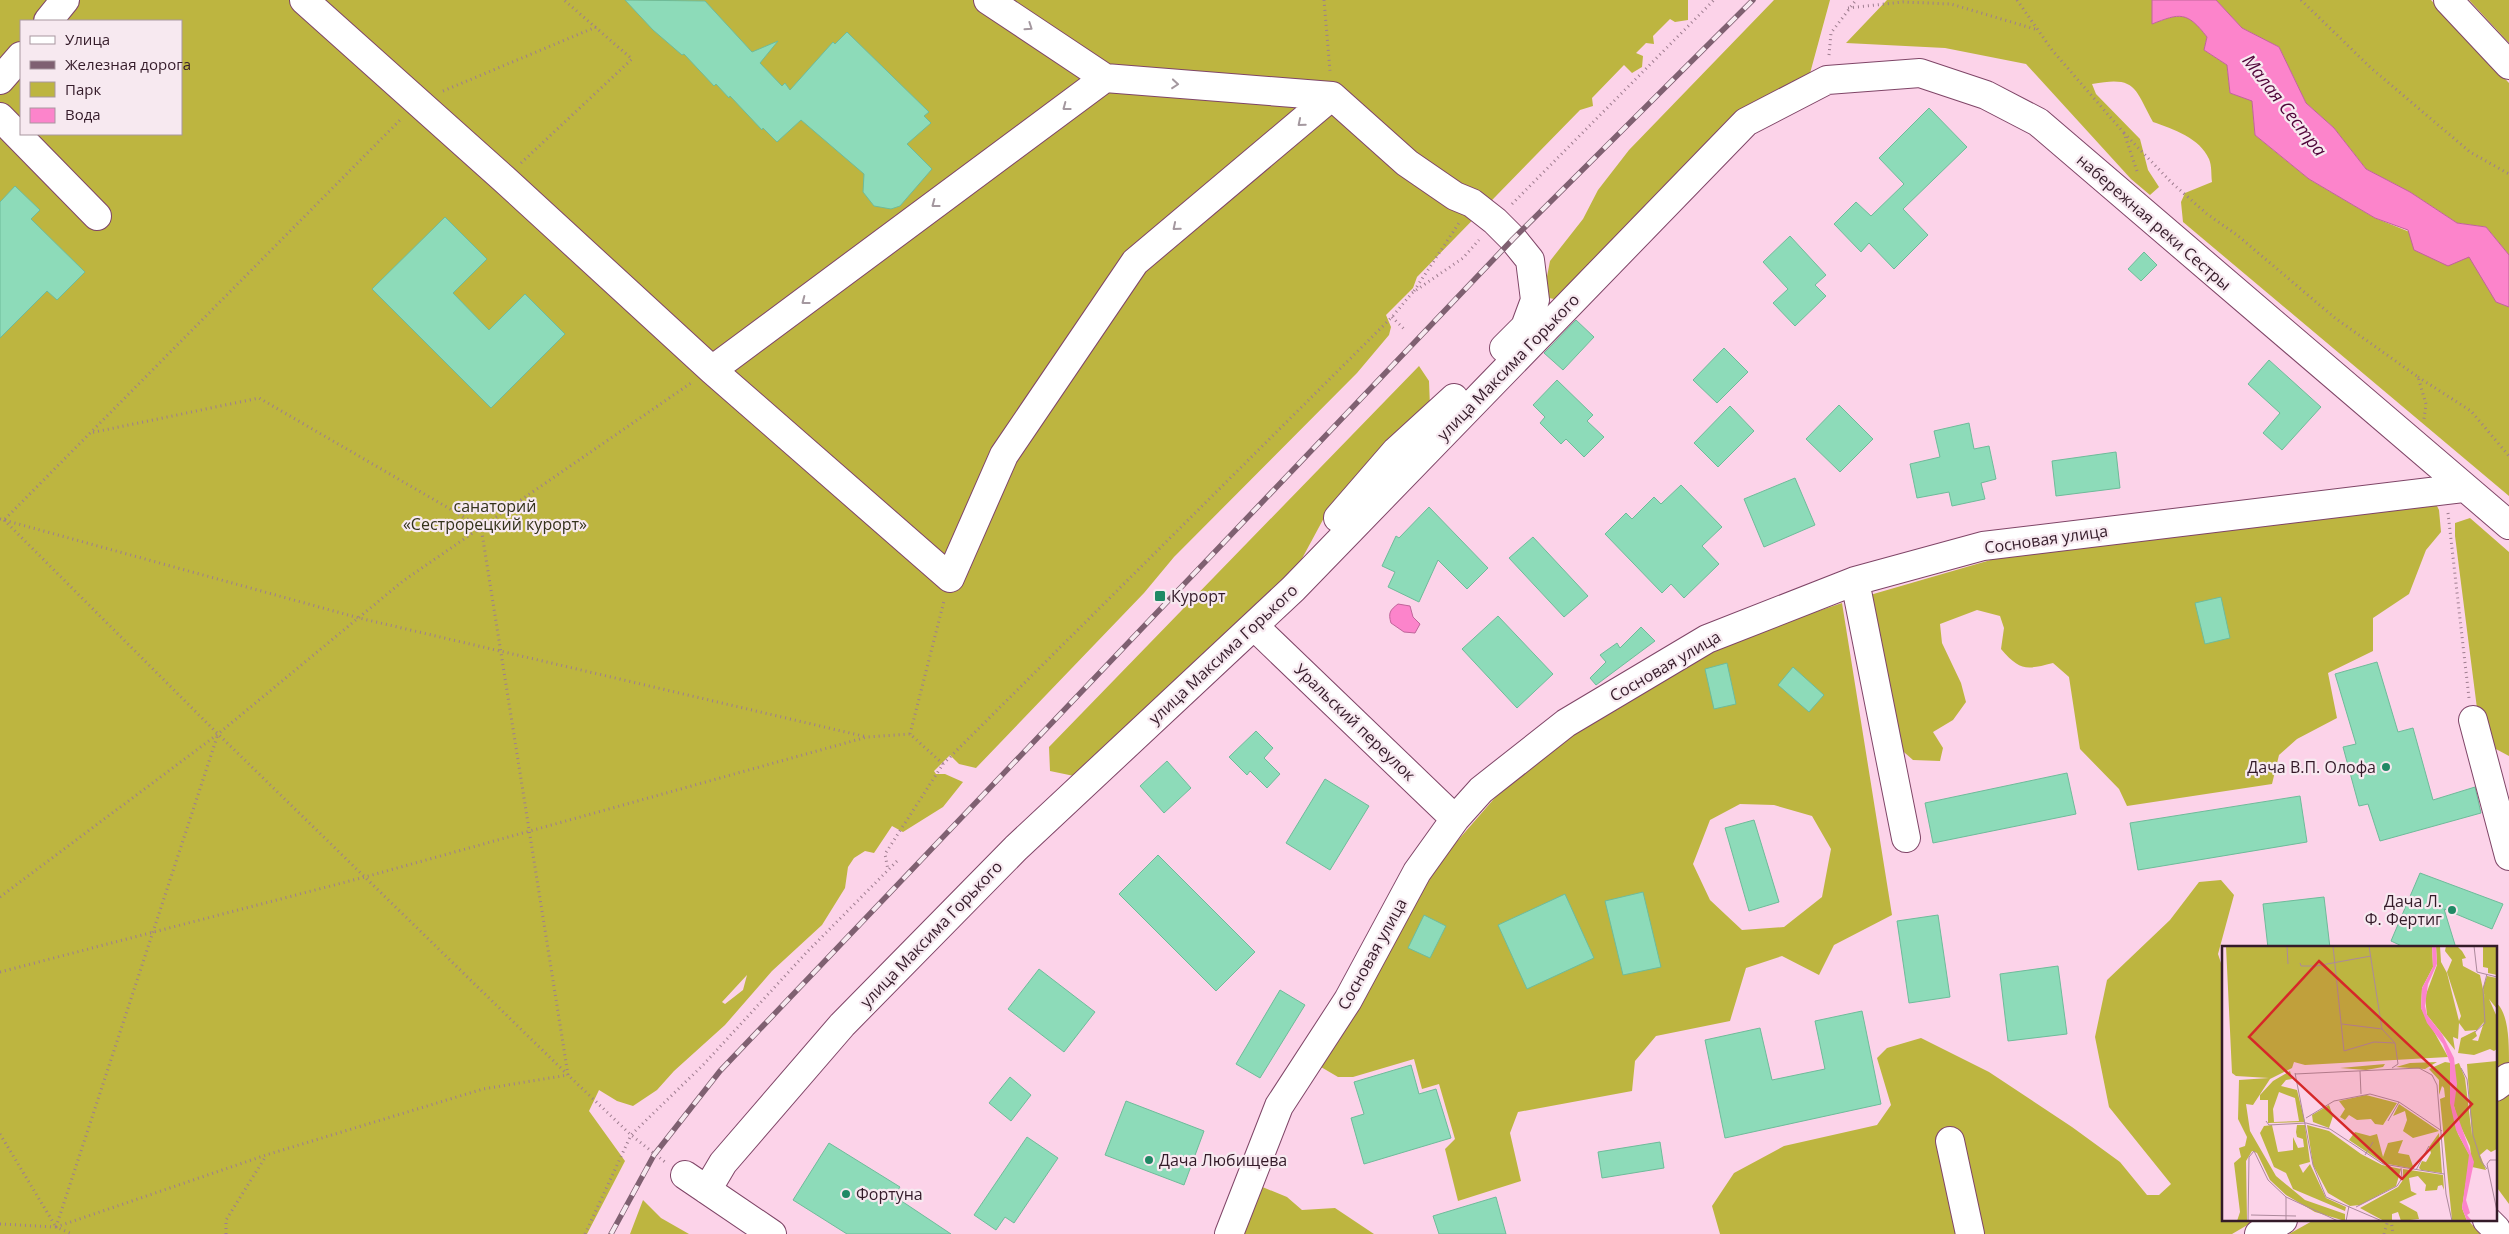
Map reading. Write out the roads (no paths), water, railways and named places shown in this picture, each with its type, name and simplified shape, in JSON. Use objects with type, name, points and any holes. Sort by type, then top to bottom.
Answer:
[{"type":"street","points":[[49,20],[65,0]]},
{"type":"street","points":[[304,0],[418,101],[712,370],[950,578],[1004,455],[1135,262],[1332,96]]},
{"type":"street","points":[[988,0],[1105,78],[1332,96],[1407,162],[1455,196],[1472,203],[1495,221],[1530,260],[1535,300],[1525,326],[1455,398],[1396,451],[1331,526],[1293,589]]},
{"type":"street","points":[[2448,0],[2509,65]]},
{"type":"street","points":[[0,80],[20,57]]},
{"type":"street","name":"набережная реки Сестры","points":[[1746,122],[1827,80],[1920,73],[1986,95],[2038,122],[2419,450],[2454,489],[2509,524]]},
{"type":"street","points":[[712,370],[1105,78]]},
{"type":"street","points":[[0,118],[96,216]]},
{"type":"street","name":"улица Максима Горького","points":[[707,1190],[723,1163],[842,1025],[1016,848],[1293,589],[1746,122]]},
{"type":"street","name":"Сосновая улица","points":[[1229,1234],[1279,1106],[1348,1000],[1417,872],[1455,819],[1481,790],[1566,723],[1706,639],[1855,581],[1983,546],[2454,489]]},
{"type":"street","points":[[1855,581],[1906,838]]},
{"type":"street","name":"Уральский переулок","points":[[1254,626],[1455,819]]},
{"type":"street","points":[[2471,710],[2509,856]]},
{"type":"street","points":[[2496,1086],[2509,1077]]},
{"type":"street","points":[[1950,1141],[1970,1234]]},
{"type":"street","points":[[685,1175],[767,1233]]},
{"type":"street","points":[[2259,1234],[2280,1222]]},
{"type":"street","points":[[2489,1222],[2498,1234]]},
{"type":"water","name":"Малая Сестра","points":[[2152,0],[2216,0],[2242,28],[2279,47],[2306,103],[2334,128],[2366,169],[2410,192],[2457,223],[2486,227],[2509,255],[2509,307],[2496,302],[2469,257],[2448,266],[2414,250],[2408,230],[2375,218],[2309,179],[2255,135],[2252,101],[2230,93],[2227,65],[2204,50],[2207,37],[2194,22],[2182,17],[2176,16],[2152,24]]},
{"type":"water","points":[[1398,604],[1410,606],[1413,617],[1420,624],[1415,633],[1404,632],[1391,623],[1390,612]]},
{"type":"railway","points":[[611,1234],[654,1155],[720,1071],[1513,239],[1753,0]]},
{"type":"place","name":"Курорт","points":[[1160,596]]},
{"type":"place","name":"Дача В.П. Олофа","points":[[2386,767]]},
{"type":"place","name":"Дача Л. Ф. Фертиг","points":[[2452,910]]},
{"type":"place","name":"Дача Любищева","points":[[1149,1160]]},
{"type":"place","name":"Фортуна","points":[[846,1194]]},
{"type":"park label","name":"санаторий «Сестрорецкий курорт»","points":[[495,515]]}]
